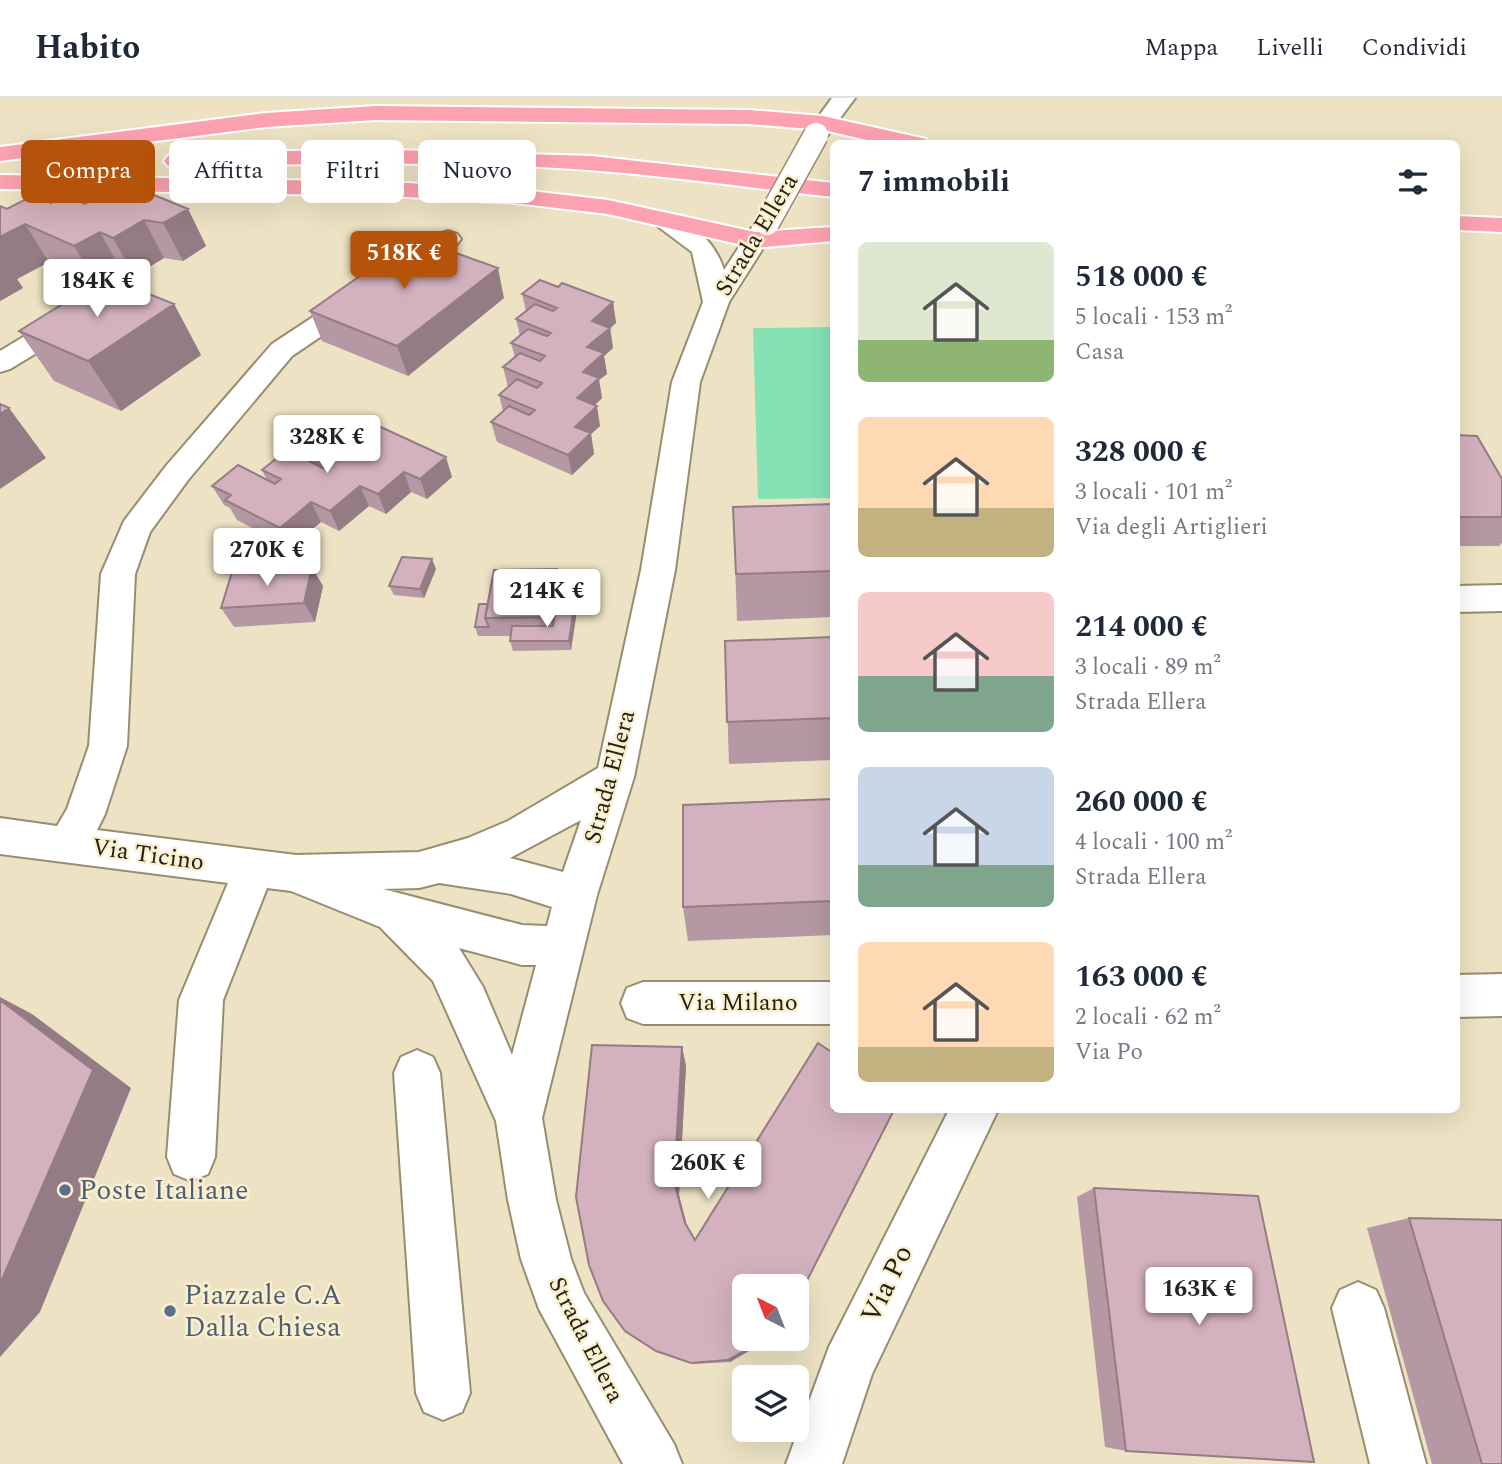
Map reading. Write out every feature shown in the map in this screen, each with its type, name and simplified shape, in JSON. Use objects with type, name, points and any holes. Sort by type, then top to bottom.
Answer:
[{"type":"highway","points":[[0,154],[266,120],[376,113],[748,117],[892,140]]},
{"type":"highway","points":[[0,162],[186,146],[343,139],[587,147],[830,173]]},
{"type":"highway","points":[[0,180],[170,162],[292,156],[413,155],[561,161],[830,190]]},
{"type":"highway","points":[[0,180],[388,189],[514,196],[608,207],[660,219],[761,231],[830,234]]},
{"type":"highway","points":[[1460,205],[1502,207]]},
{"type":"highway","points":[[1460,223],[1502,225]]},
{"type":"street","name":"Strada Ellera","points":[[654,1464],[560,1297],[545,1259],[519,1118],[576,895],[615,777],[658,570],[686,382],[716,302],[820,129],[844,98]]},
{"type":"street","points":[[660,219],[690,236],[705,250],[716,302]]},
{"type":"street","points":[[68,844],[85,814],[108,746],[118,574],[135,529],[177,473],[282,350],[448,239]]},
{"type":"street","points":[[0,363],[96,306]]},
{"type":"street","points":[[1460,598],[1502,598]]},
{"type":"street","points":[[191,1157],[201,1000],[234,914],[276,871],[419,870],[438,866],[523,834],[565,812],[615,777]]},
{"type":"street","name":"Via Ticino","points":[[0,836],[276,871]]},
{"type":"street","points":[[438,866],[511,876],[576,895]]},
{"type":"street","points":[[276,871],[394,912],[522,945],[564,946]]},
{"type":"street","points":[[394,912],[448,967],[467,1002],[488,1055],[519,1118]]},
{"type":"street","points":[[1460,996],[1502,995]]},
{"type":"street","name":"Via Milano","points":[[643,1003],[830,1003]]},
{"type":"street","points":[[417,1073],[443,1392]]},
{"type":"street","name":"Via Po","points":[[814,1464],[848,1366],[956,1142],[973,1113]]},
{"type":"street","points":[[1358,1308],[1398,1464]]},
{"type":"green space","points":[[830,327],[830,498],[758,499],[753,328]]},
{"type":"building","points":[[155,195],[188,209],[163,223],[144,220],[113,238],[100,232],[74,246],[25,224],[0,237],[0,206],[7,209],[21,202],[155,203]]},
{"type":"building","points":[[414,238],[498,268],[397,346],[310,311]]},
{"type":"building","points":[[106,277],[174,304],[88,361],[19,331]]},
{"type":"building","points":[[540,280],[558,287],[562,283],[613,302],[592,321],[610,328],[587,347],[604,353],[583,372],[599,378],[577,398],[597,406],[575,427],[591,433],[568,455],[491,422],[509,406],[529,415],[535,410],[499,395],[517,379],[537,388],[542,383],[503,367],[520,353],[540,361],[545,356],[511,343],[528,329],[547,336],[551,333],[516,319],[535,304],[553,311],[557,308],[522,294]]},
{"type":"building","points":[[0,404],[9,408],[0,414]]},
{"type":"building","points":[[372,423],[446,457],[420,479],[404,472],[378,494],[360,486],[330,511],[311,502],[280,528],[225,500],[231,495],[212,486],[238,465],[275,484],[281,479],[262,470],[287,450],[323,468],[329,463],[309,454],[330,438],[365,454],[372,448],[352,439]]},
{"type":"building","points":[[1460,435],[1477,436],[1502,479],[1502,517],[1460,517]]},
{"type":"building","points":[[830,504],[830,571],[736,574],[733,507]]},
{"type":"building","points":[[402,557],[432,559],[420,589],[389,586]]},
{"type":"building","points":[[296,562],[295,568],[240,571],[242,565]]},
{"type":"building","points":[[312,567],[304,603],[221,608],[232,572]]},
{"type":"building","points":[[557,569],[550,617],[485,618],[494,570]]},
{"type":"building","points":[[479,604],[488,604],[485,618],[489,627],[475,627]]},
{"type":"building","points":[[556,607],[574,607],[569,641],[510,641],[512,626],[553,626]]},
{"type":"building","points":[[830,637],[830,718],[727,722],[725,641]]},
{"type":"building","points":[[830,799],[830,901],[683,907],[683,805]]},
{"type":"building","points":[[0,1000],[93,1070],[0,1284]]},
{"type":"building","points":[[818,1043],[830,1051],[830,1113],[892,1113],[809,1277],[809,1274],[732,1274],[732,1351],[743,1351],[728,1360],[691,1363],[656,1351],[625,1331],[603,1301],[589,1265],[576,1197],[592,1045],[682,1047],[674,1182],[685,1223],[695,1240]]},
{"type":"building","points":[[1094,1188],[1258,1196],[1314,1462],[1126,1451]]},
{"type":"building","points":[[1409,1218],[1502,1220],[1502,1464],[1482,1464]]},
{"type":"place","name":"Poste Italiane","points":[[65,1190]]},
{"type":"place","name":"Piazzale C.A Dalla Chiesa","points":[[170,1311]]}]
